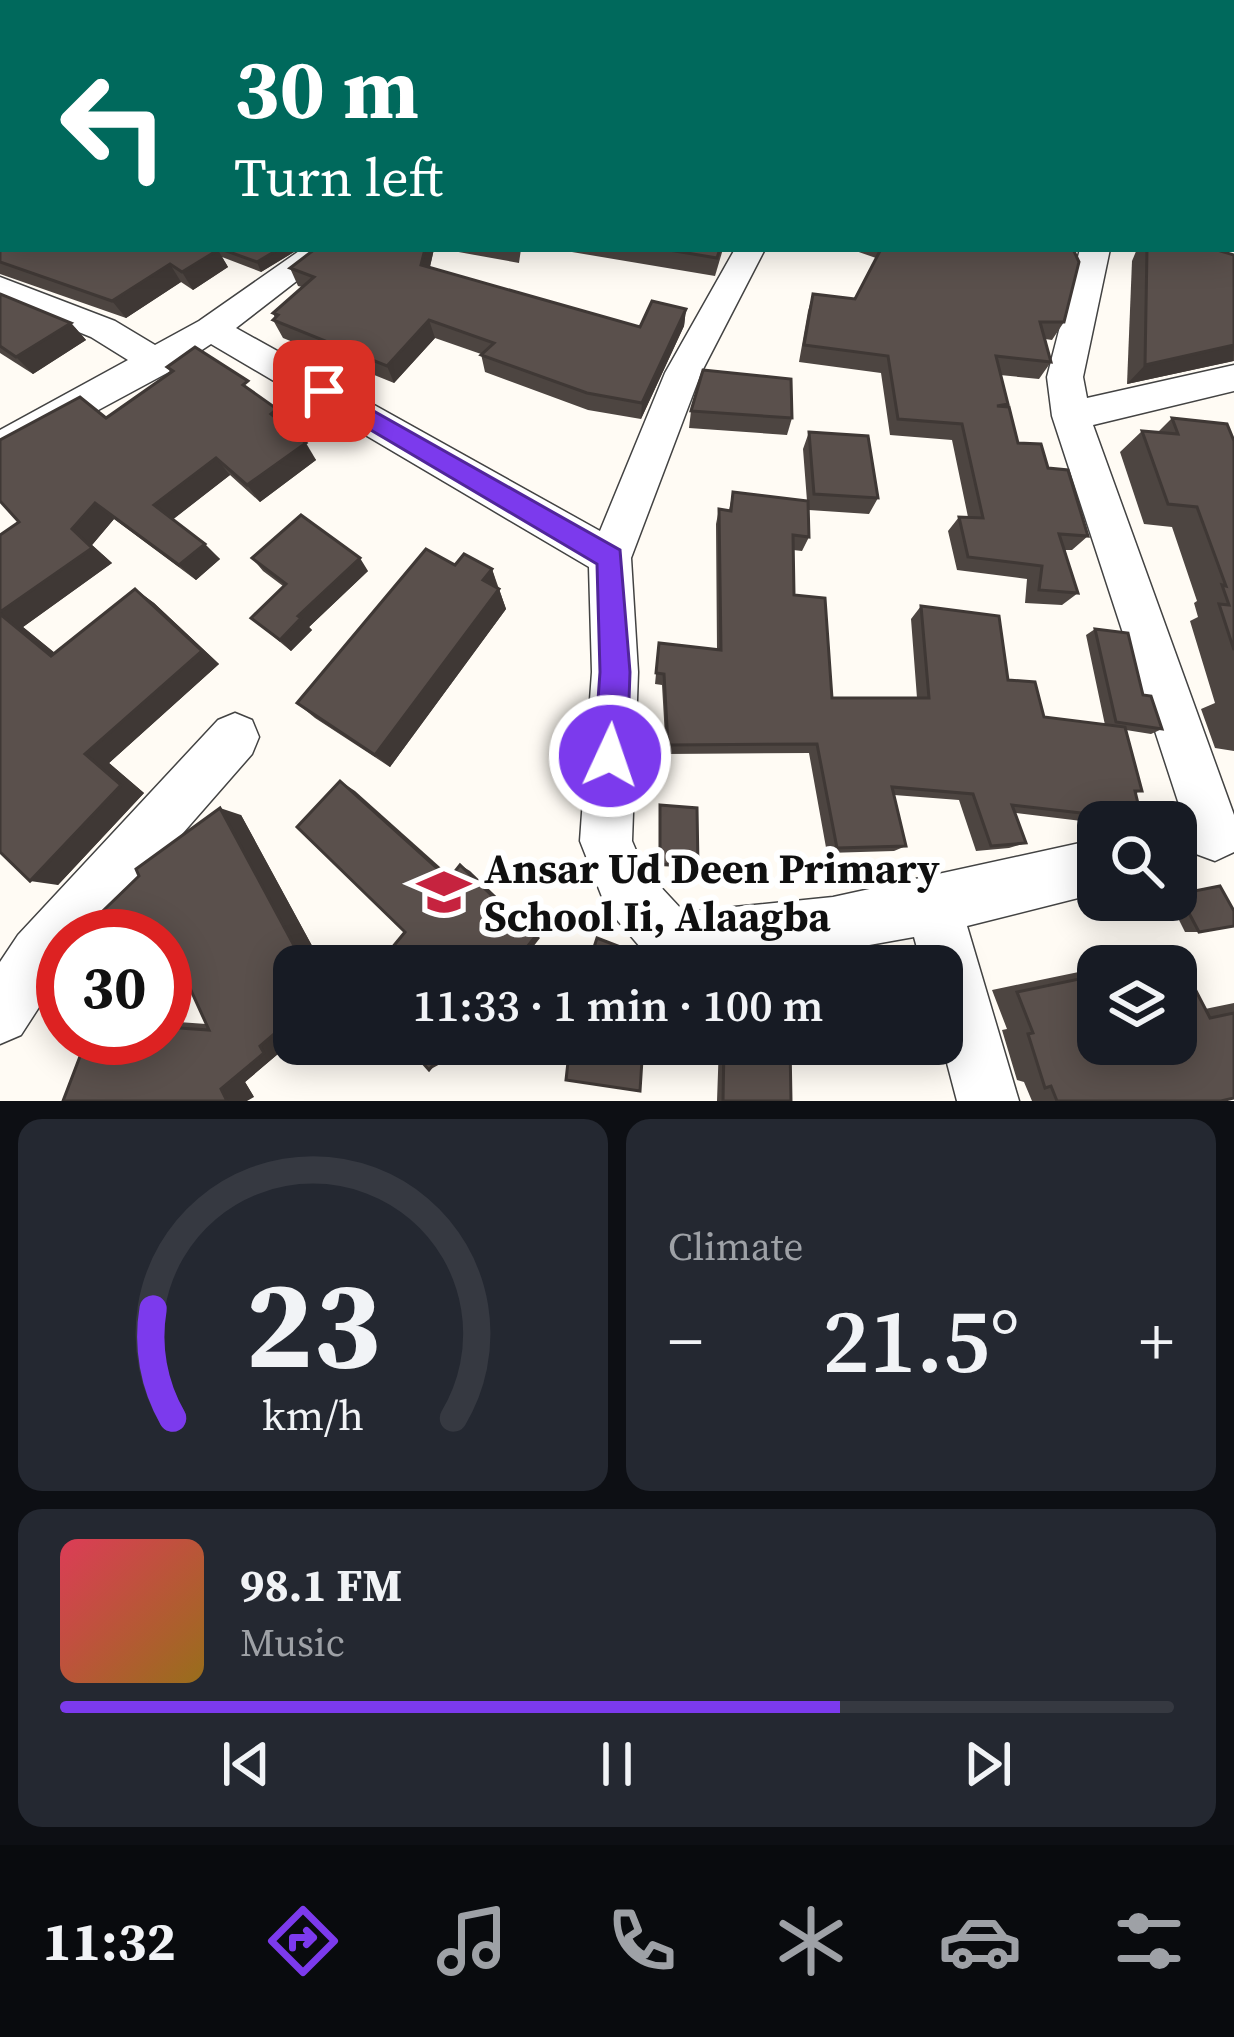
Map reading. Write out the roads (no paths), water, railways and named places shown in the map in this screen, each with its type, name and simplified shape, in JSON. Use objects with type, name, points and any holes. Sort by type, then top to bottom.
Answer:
[{"type":"street","points":[[0,448],[211,329],[319,252]]},
{"type":"street","points":[[748,252],[683,373],[610,558],[615,672],[606,841],[625,888],[672,941],[715,940],[934,908],[1077,871]]},
{"type":"street","points":[[1094,252],[1065,376],[1070,416],[1208,838]]},
{"type":"street","points":[[0,288],[117,335],[138,346],[154,364]]},
{"type":"street","points":[[211,329],[610,558]]},
{"type":"street","points":[[1070,416],[1234,378]]},
{"type":"street","points":[[0,1014],[38,955],[236,737]]},
{"type":"street","points":[[934,908],[988,1101]]},
{"type":"place","name":"Ansar Ud Deen Primary School Ii, Alaagba","points":[[444,892]]}]
